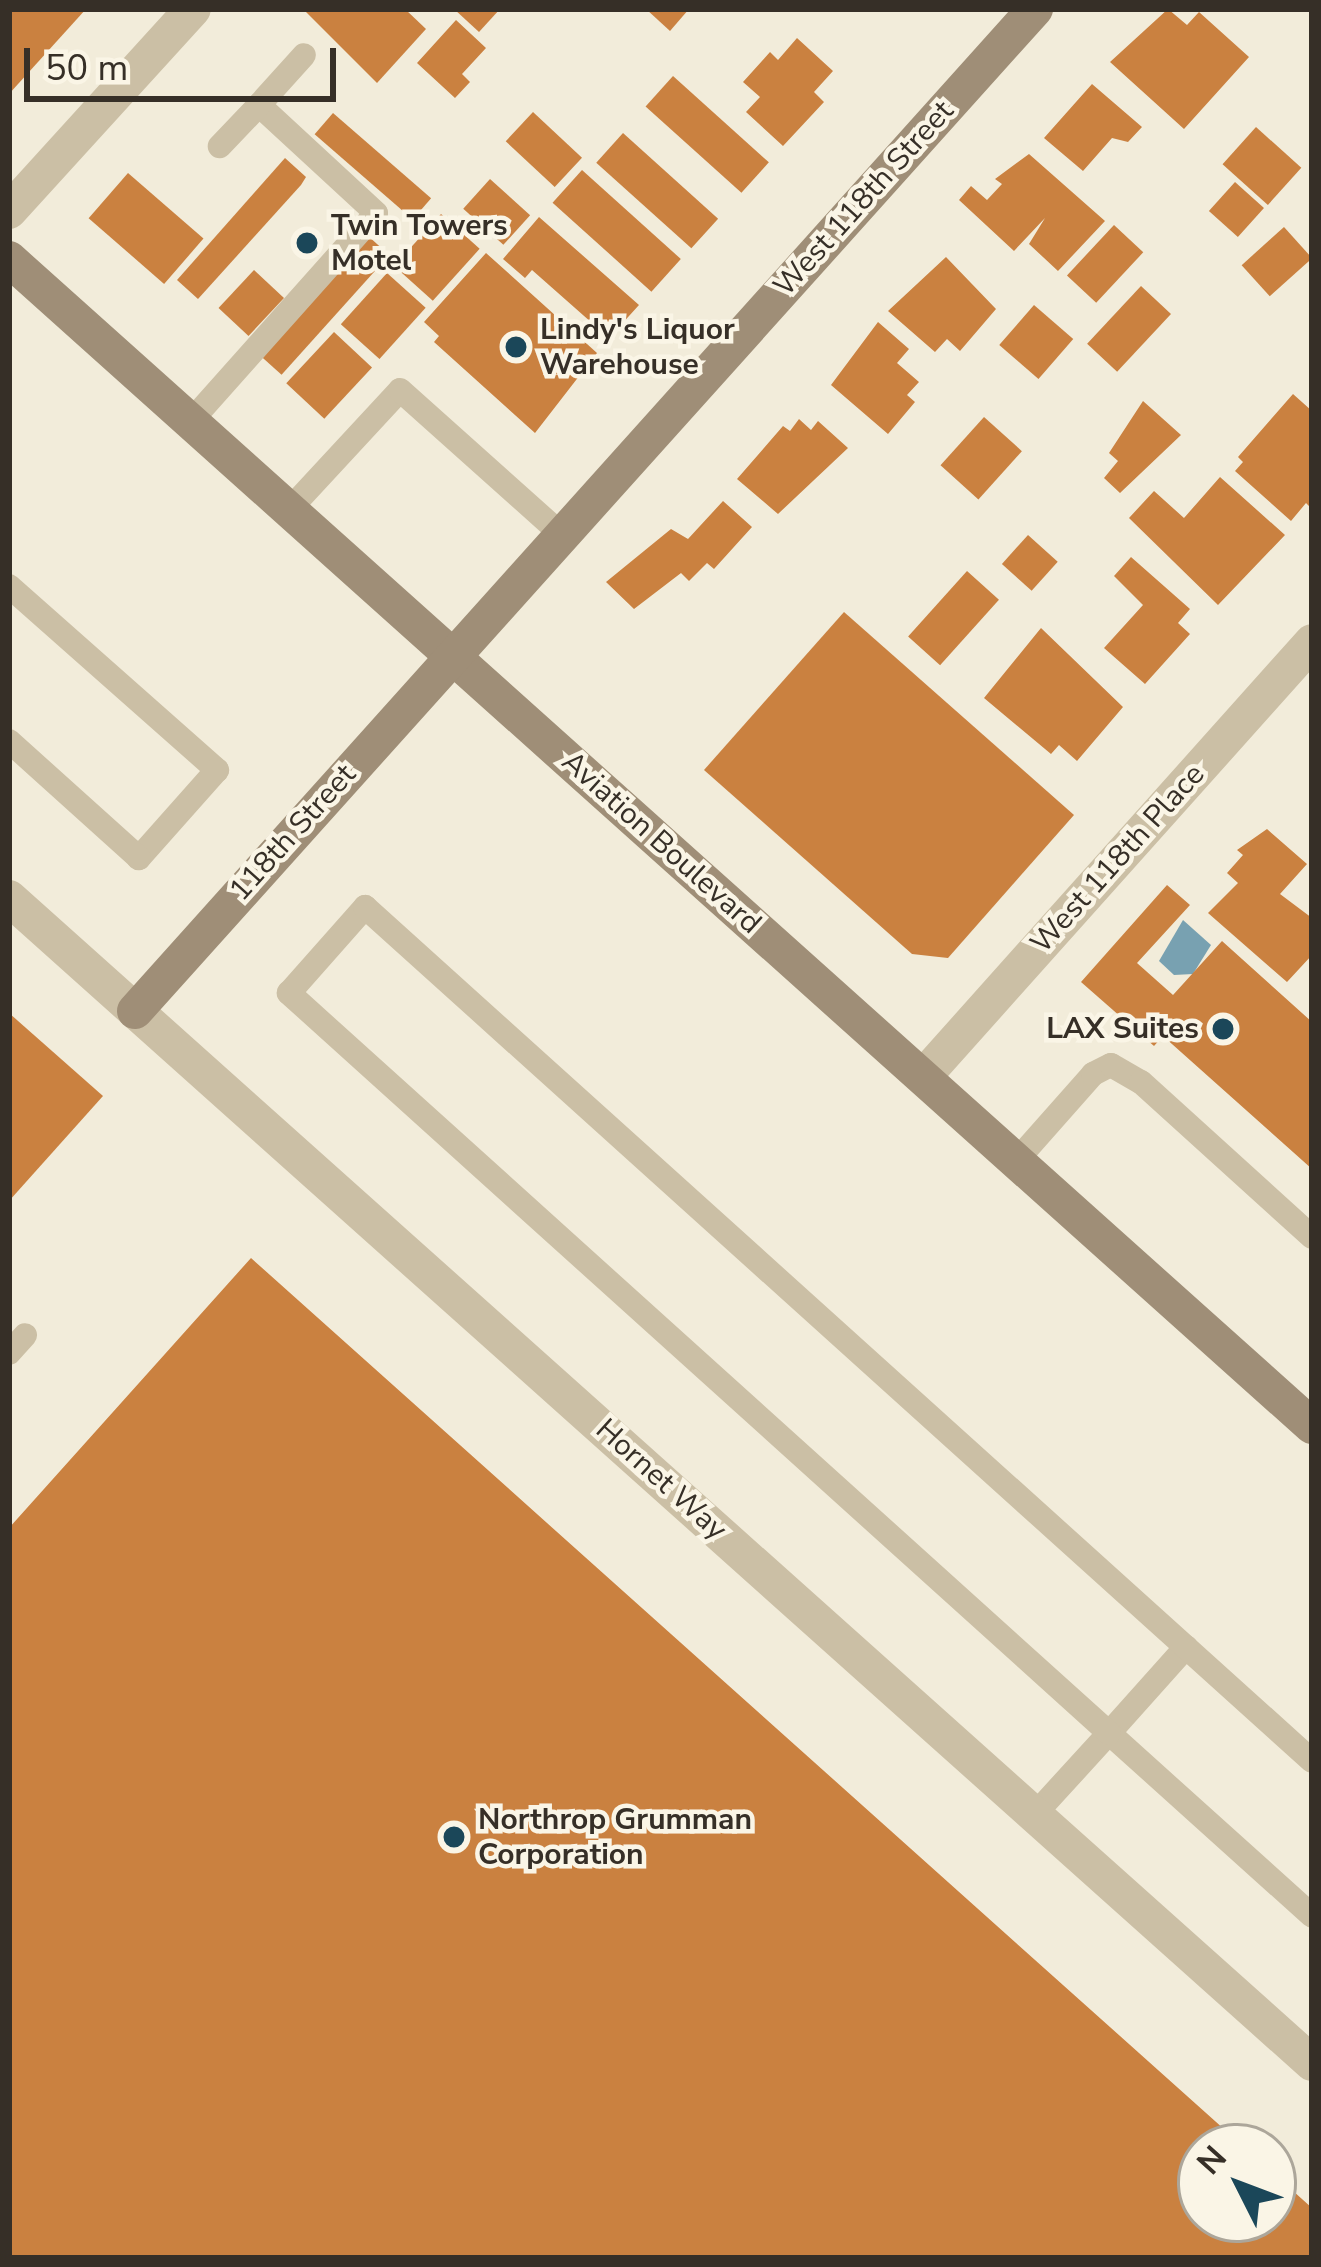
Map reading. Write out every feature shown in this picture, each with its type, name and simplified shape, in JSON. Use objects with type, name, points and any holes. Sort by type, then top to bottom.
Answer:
[{"type":"main road","name":"West 118th Street","points":[[452,656],[1035,9]]},
{"type":"main road","name":"Aviation Boulevard","points":[[9,260],[1312,1426]]},
{"type":"main road","name":"118th Street","points":[[135,1011],[452,656]]},
{"type":"street","points":[[9,212],[193,9]]},
{"type":"street","name":"West 118th Place","points":[[924,1076],[1312,642]]},
{"type":"street","name":"Hornet Way","points":[[9,898],[1312,2063]]},
{"type":"lane","points":[[220,146],[304,55]]},
{"type":"lane","points":[[191,421],[376,213],[259,105]]},
{"type":"lane","points":[[289,510],[400,390],[561,534]]},
{"type":"lane","points":[[9,586],[217,770],[139,858],[9,741]]},
{"type":"lane","points":[[1312,1761],[365,908],[289,993],[1312,1916]]},
{"type":"lane","points":[[1017,1160],[1094,1074],[1112,1065],[1141,1082],[1312,1237]]},
{"type":"lane","points":[[1036,1814],[1186,1647]]},
{"type":"water","points":[[1183,920],[1211,945],[1193,974],[1174,975],[1159,961]]},
{"type":"building","points":[[9,9],[86,9],[9,94]]},
{"type":"building","points":[[303,9],[405,9],[426,29],[377,83]]},
{"type":"building","points":[[454,9],[500,9],[479,32]]},
{"type":"building","points":[[646,9],[689,9],[670,31]]},
{"type":"building","points":[[1168,9],[1187,25],[1199,12],[1249,57],[1184,129],[1110,62]]},
{"type":"building","points":[[456,20],[486,48],[462,74],[470,82],[455,98],[417,63]]},
{"type":"building","points":[[797,38],[833,71],[814,92],[824,102],[783,146],[746,112],[760,97],[743,82],[770,52],[778,60]]},
{"type":"building","points":[[673,76],[769,162],[741,193],[646,106]]},
{"type":"building","points":[[1092,84],[1142,127],[1128,142],[1112,138],[1083,171],[1044,138]]},
{"type":"building","points":[[533,112],[582,158],[555,187],[506,141]]},
{"type":"building","points":[[333,113],[431,198],[413,219],[315,134]]},
{"type":"building","points":[[1256,127],[1301,168],[1268,205],[1223,164]]},
{"type":"building","points":[[623,133],[718,219],[691,248],[596,163]]},
{"type":"building","points":[[1029,154],[1105,221],[1058,271],[1029,244],[1045,218],[1014,251],[959,200],[971,186],[987,200],[1002,184],[995,179]]},
{"type":"building","points":[[285,158],[306,177],[198,299],[177,280]]},
{"type":"building","points":[[582,170],[681,259],[651,292],[553,203]]},
{"type":"building","points":[[128,173],[203,239],[164,284],[89,218]]},
{"type":"building","points":[[490,179],[530,215],[503,245],[463,209]]},
{"type":"building","points":[[1235,182],[1264,208],[1238,237],[1209,211]]},
{"type":"building","points":[[441,214],[480,249],[433,301],[394,266]]},
{"type":"building","points":[[539,217],[639,305],[609,338],[532,270],[525,278],[503,259]]},
{"type":"building","points":[[1114,225],[1143,252],[1096,303],[1067,275]]},
{"type":"building","points":[[1284,227],[1312,258],[1270,296],[1242,265]]},
{"type":"building","points":[[367,235],[389,255],[282,375],[259,355]]},
{"type":"building","name":"Lindy's Liquor Warehouse","points":[[486,253],[597,353],[535,433],[434,342],[439,336],[424,322]]},
{"type":"building","points":[[946,257],[996,309],[960,351],[947,339],[935,352],[888,311]]},
{"type":"building","points":[[254,270],[284,298],[249,336],[219,308]]},
{"type":"building","points":[[387,273],[426,308],[379,359],[341,324]]},
{"type":"building","points":[[1141,286],[1171,314],[1117,372],[1087,344]]},
{"type":"building","points":[[1034,305],[1073,339],[1038,379],[999,345]]},
{"type":"building","points":[[878,322],[909,349],[897,363],[919,382],[907,395],[915,402],[888,434],[831,385]]},
{"type":"building","points":[[334,332],[372,367],[324,419],[286,383]]},
{"type":"building","points":[[1293,394],[1312,411],[1312,509],[1306,503],[1291,521],[1235,471],[1243,462],[1238,457]]},
{"type":"building","points":[[1143,401],[1181,435],[1120,493],[1104,478],[1118,461],[1109,453]]},
{"type":"building","points":[[984,417],[1022,451],[978,499],[941,465]]},
{"type":"building","points":[[799,419],[811,430],[818,421],[848,448],[778,514],[737,479],[783,426],[790,431]]},
{"type":"building","points":[[1220,477],[1285,535],[1218,605],[1129,518],[1154,491],[1184,518]]},
{"type":"building","points":[[723,501],[752,527],[714,569],[707,563],[689,581],[681,573],[634,609],[606,582],[671,529],[688,539]]},
{"type":"building","points":[[1028,535],[1058,562],[1032,591],[1002,564]]},
{"type":"building","points":[[1131,557],[1190,609],[1178,623],[1190,634],[1145,684],[1104,648],[1143,605],[1114,576]]},
{"type":"building","points":[[967,571],[999,600],[940,665],[908,636]]},
{"type":"building","points":[[844,612],[1074,815],[948,958],[912,954],[704,770]]},
{"type":"building","points":[[1041,628],[1123,707],[1077,761],[1059,745],[1051,754],[984,698]]},
{"type":"building","points":[[1267,829],[1307,864],[1280,894],[1312,918],[1312,955],[1287,982],[1208,913],[1238,883],[1227,873],[1243,855],[1237,850]]},
{"type":"building","name":"LAX Suites","points":[[1167,885],[1190,905],[1137,963],[1173,995],[1222,941],[1312,1022],[1312,1169],[1163,1036],[1154,1046],[1081,982]]},
{"type":"building","points":[[9,1013],[103,1096],[9,1201]]},
{"type":"building","name":"Northrop Grumman Corporation","points":[[251,1258],[1217,2123],[1177,2123],[1177,2243],[1297,2243],[1297,2195],[1312,2208],[1312,2258],[9,2255],[9,1528]]},
{"type":"place","name":"Twin Towers Motel","points":[[307,243]]},
{"type":"place","name":"Lindy's Liquor Warehouse","points":[[516,347]]},
{"type":"place","name":"LAX Suites","points":[[1223,1029]]},
{"type":"place","name":"Northrop Grumman Corporation","points":[[454,1837]]}]
